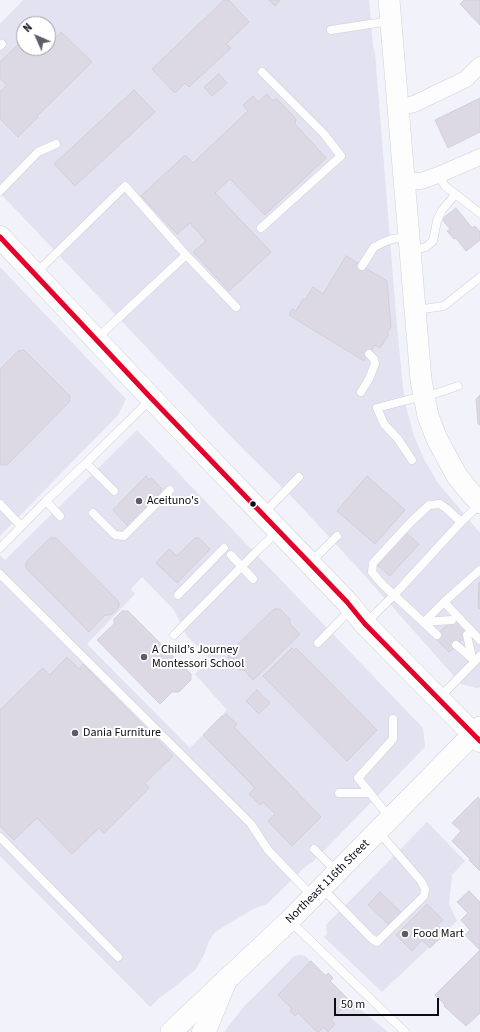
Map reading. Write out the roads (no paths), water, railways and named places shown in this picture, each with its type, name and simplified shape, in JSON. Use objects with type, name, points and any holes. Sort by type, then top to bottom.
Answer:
[{"type":"main road","points":[[0,237],[358,616],[438,698],[478,734]]},
{"type":"main road","points":[[203,1032],[207,1026],[226,980]]},
{"type":"street","points":[[389,0],[420,380],[428,416],[434,433],[457,476],[480,504]]},
{"type":"street","points":[[398,108],[414,104],[466,79],[480,65]]},
{"type":"street","points":[[404,181],[421,181],[480,158]]},
{"type":"street","name":"Northeast 116th Street","points":[[171,1032],[290,920],[384,824],[478,734]]},
{"type":"lane","points":[[331,30],[391,21]]},
{"type":"lane","points":[[261,228],[341,156],[324,134],[262,72]]},
{"type":"lane","points":[[0,191],[38,152],[56,144]]},
{"type":"lane","points":[[438,175],[445,186],[480,213]]},
{"type":"lane","points":[[34,274],[125,186],[186,255],[236,307]]},
{"type":"lane","points":[[362,266],[374,247],[392,239],[426,247],[433,241],[436,221],[442,210],[455,195]]},
{"type":"lane","points":[[96,339],[186,255]]},
{"type":"lane","points":[[415,310],[444,306],[480,277]]},
{"type":"lane","points":[[361,392],[369,379],[375,364],[374,358],[368,354]]},
{"type":"lane","points":[[412,460],[398,439],[384,424],[377,408],[424,397],[458,386]]},
{"type":"lane","points":[[0,548],[151,398]]},
{"type":"lane","points":[[86,463],[114,492]]},
{"type":"lane","points":[[262,514],[299,477]]},
{"type":"lane","points":[[92,513],[115,535],[124,536],[170,490]]},
{"type":"lane","points":[[46,501],[60,516]]},
{"type":"lane","points":[[0,504],[21,526]]},
{"type":"lane","points":[[424,622],[445,627],[424,622],[381,583],[372,572],[373,563],[404,529],[429,505],[440,504],[461,522]]},
{"type":"lane","points":[[318,643],[358,616],[394,595],[461,522],[480,504]]},
{"type":"lane","points":[[174,635],[278,531]]},
{"type":"lane","points":[[309,564],[338,536]]},
{"type":"lane","points":[[178,595],[224,548]]},
{"type":"lane","points":[[230,555],[252,578]]},
{"type":"lane","points":[[424,622],[480,570]]},
{"type":"lane","points":[[0,574],[251,824],[268,850],[377,942],[424,896],[425,889],[421,881],[387,843],[384,824],[370,793],[358,778],[393,739],[393,719]]},
{"type":"lane","points":[[444,602],[480,640]]},
{"type":"lane","points":[[476,658],[459,642],[476,658]]},
{"type":"lane","points":[[438,698],[476,658]]},
{"type":"lane","points":[[339,793],[370,793]]},
{"type":"lane","points":[[0,837],[118,957]]},
{"type":"lane","points":[[314,849],[337,872]]},
{"type":"lane","points":[[290,920],[405,1032]]},
{"type":"place","name":"Aceituno's","points":[[139,501]]},
{"type":"place","name":"A Child’s Journey Montessori School","points":[[144,657]]},
{"type":"place","name":"Dania Furniture","points":[[75,733]]},
{"type":"place","name":"Food Mart","points":[[405,934]]}]
